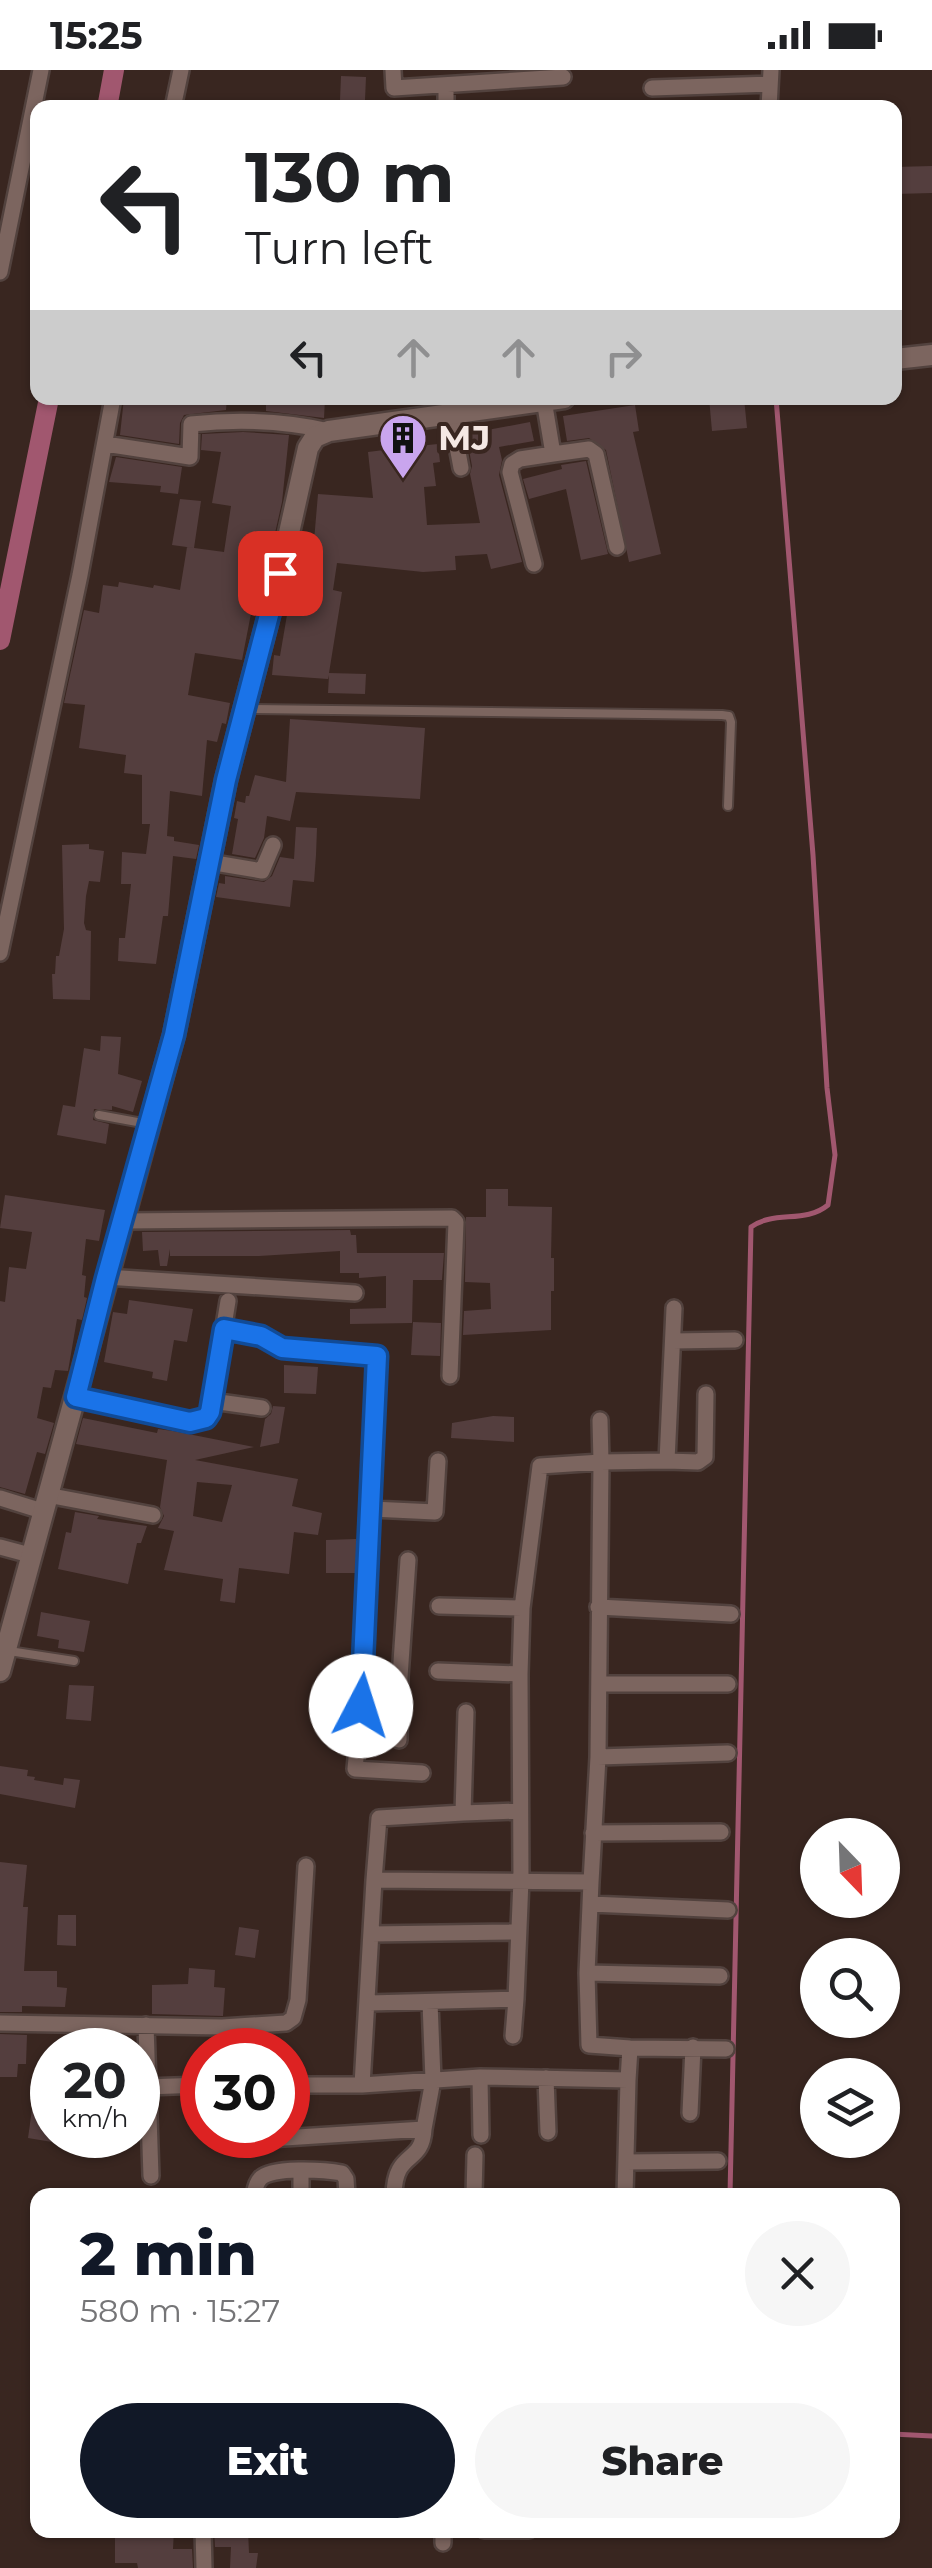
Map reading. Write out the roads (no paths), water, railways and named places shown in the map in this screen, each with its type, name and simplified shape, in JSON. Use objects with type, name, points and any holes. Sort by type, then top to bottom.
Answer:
[{"type":"street","points":[[35,100],[41,70]]},
{"type":"street","points":[[174,100],[180,70]]},
{"type":"street","points":[[393,70],[394,88],[499,76],[563,77]]},
{"type":"street","points":[[652,88],[770,77]]},
{"type":"street","points":[[446,85],[446,100]]},
{"type":"street","points":[[0,272],[30,124]]},
{"type":"street","points":[[902,358],[932,355]]},
{"type":"street","points":[[0,953],[112,405]]},
{"type":"street","points":[[2,1661],[174,1035],[226,780],[308,448],[315,436],[329,430],[490,405]]},
{"type":"street","points":[[553,454],[554,405]]},
{"type":"street","points":[[447,409],[461,468]]},
{"type":"street","points":[[104,444],[190,457],[191,424],[246,418],[329,430]]},
{"type":"street","points":[[534,564],[510,472],[512,464],[520,459],[594,450],[617,547]]},
{"type":"street","points":[[209,862],[262,871],[273,845]]},
{"type":"street","points":[[123,1221],[452,1218],[456,1222],[450,1376]]},
{"type":"street","points":[[106,1278],[355,1293]]},
{"type":"street","points":[[76,1397],[190,1422],[206,1418],[228,1301]]},
{"type":"street","points":[[667,1461],[674,1308]]},
{"type":"street","points":[[224,1329],[261,1336],[282,1348],[377,1356],[364,1674],[355,1769],[422,1774]]},
{"type":"street","points":[[673,1341],[735,1340]]},
{"type":"street","points":[[514,2036],[520,1880],[522,1608],[540,1466],[698,1462],[705,1457],[706,1394]]},
{"type":"street","points":[[212,1400],[262,1408]]},
{"type":"street","points":[[600,1420],[598,1757],[587,1973],[588,2043],[630,2048],[726,2048]]},
{"type":"street","points":[[372,1509],[435,1512],[438,1461]]},
{"type":"street","points":[[0,1498],[152,1515]]},
{"type":"street","points":[[0,1547],[30,1555]]},
{"type":"street","points":[[399,1740],[408,1560]]},
{"type":"street","points":[[439,1606],[522,1608]]},
{"type":"street","points":[[598,1607],[731,1614]]},
{"type":"street","points":[[438,1670],[520,1674]]},
{"type":"street","points":[[364,1674],[400,1676]]},
{"type":"street","points":[[598,1684],[728,1684]]},
{"type":"street","points":[[463,1813],[466,1712]]},
{"type":"street","points":[[598,1757],[728,1753]]},
{"type":"street","points":[[362,2085],[379,1818],[520,1811]]},
{"type":"street","points":[[592,1833],[721,1832]]},
{"type":"street","points":[[0,2023],[276,2026],[293,2018],[298,2000],[306,1866]]},
{"type":"street","points":[[374,1880],[591,1882]]},
{"type":"street","points":[[591,1904],[728,1910]]},
{"type":"street","points":[[370,1934],[518,1932]]},
{"type":"street","points":[[587,1973],[720,1976]]},
{"type":"street","points":[[369,2003],[516,1999]]},
{"type":"street","points":[[394,2188],[395,2176],[404,2160],[421,2146],[432,2080],[430,2002]]},
{"type":"street","points":[[690,2113],[692,2047]]},
{"type":"street","points":[[624,2188],[630,2048]]},
{"type":"street","points":[[310,2085],[480,2077],[628,2080]]},
{"type":"street","points":[[480,2077],[481,2135]]},
{"type":"street","points":[[546,2078],[548,2132]]},
{"type":"street","points":[[310,2136],[424,2129]]},
{"type":"street","points":[[474,2188],[476,2155]]},
{"type":"street","points":[[150,2158],[151,2176]]},
{"type":"street","points":[[626,2162],[718,2161]]},
{"type":"street","points":[[301,2171],[301,2188]]},
{"type":"street","points":[[257,2188],[263,2175],[301,2171],[342,2173],[347,2188]]},
{"type":"street","points":[[203,2538],[204,2568]]},
{"type":"lane","points":[[400,451],[401,420]]},
{"type":"lane","points":[[246,709],[729,716],[728,806]]},
{"type":"lane","points":[[99,1115],[151,1124]]},
{"type":"lane","points":[[2,1661],[74,1661]]},
{"type":"waterway","points":[[108,100],[114,70]]},
{"type":"waterway","points":[[0,640],[48,405]]},
{"type":"waterway","points":[[730,2188],[751,1227],[770,1219],[809,1214],[828,1205],[835,1155],[777,405]]},
{"type":"waterway","points":[[900,2434],[932,2436]]},
{"type":"place","name":"MJ","points":[[403,480]]}]
